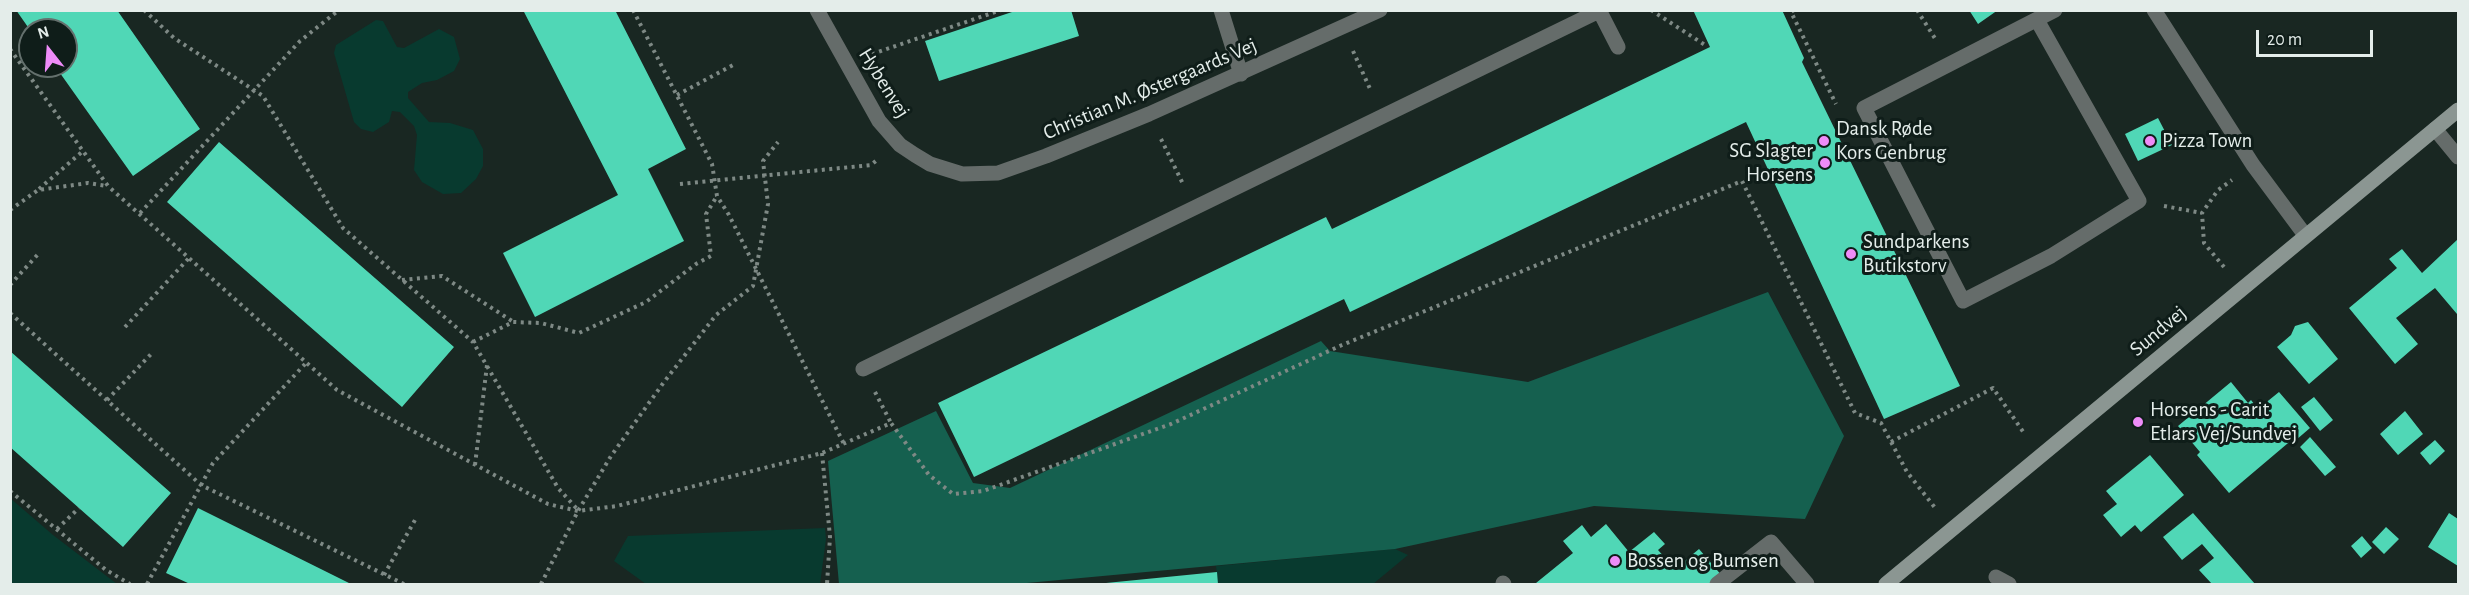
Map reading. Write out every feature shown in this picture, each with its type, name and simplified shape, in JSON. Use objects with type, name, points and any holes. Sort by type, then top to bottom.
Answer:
[{"type":"main road","name":"Sundvej","points":[[1886,585],[2458,110]]},
{"type":"street","name":"Hybenvej","points":[[817,10],[879,122],[900,145],[930,164]]},
{"type":"street","points":[[1221,10],[1241,74]]},
{"type":"street","name":"Christian M. Østergaards Vej","points":[[930,164],[962,174],[998,173],[1149,114],[1343,29],[1380,10]]},
{"type":"street","points":[[2037,20],[2139,201],[2051,256],[1964,301],[1864,108],[2055,10]]},
{"type":"street","points":[[2154,10],[2253,165],[2305,235]]},
{"type":"street","points":[[863,369],[1599,11],[1617,47]]},
{"type":"street","points":[[2435,129],[2458,157]]},
{"type":"street","points":[[1717,585],[1771,542],[1807,585]]},
{"type":"path","points":[[144,10],[174,38],[263,96],[343,228],[473,342],[558,488],[578,510]]},
{"type":"path","points":[[140,213],[300,41],[339,10]]},
{"type":"path","points":[[633,10],[712,164],[717,196],[729,215],[844,444]]},
{"type":"path","points":[[846,62],[1001,10]]},
{"type":"path","points":[[1651,10],[1705,45]]},
{"type":"path","points":[[1794,10],[1791,12],[1844,119],[1864,108]]},
{"type":"path","points":[[1917,10],[1952,63]]},
{"type":"path","points":[[1343,29],[1382,117]]},
{"type":"path","points":[[10,49],[108,186],[337,390],[548,504],[578,510],[617,506],[822,453],[891,423],[929,475],[953,494],[983,492],[1171,424],[1342,345],[1742,181],[1855,413],[1881,423],[1907,472],[1952,531]]},
{"type":"path","points":[[677,95],[735,64]]},
{"type":"path","points":[[1149,114],[1194,208]]},
{"type":"path","points":[[541,585],[578,510],[611,456],[716,315],[753,286],[768,204],[764,161],[778,142]]},
{"type":"path","points":[[680,184],[871,165],[900,145]]},
{"type":"path","points":[[10,210],[38,190],[83,151]]},
{"type":"path","points":[[2241,289],[2204,243],[2202,213],[2218,190],[2253,165]]},
{"type":"path","points":[[38,190],[88,183],[108,186]]},
{"type":"path","points":[[473,342],[513,322],[541,323],[579,333],[646,302],[696,264],[711,256],[705,214],[717,196]]},
{"type":"path","points":[[2139,201],[2202,213]]},
{"type":"path","points":[[10,285],[40,252]]},
{"type":"path","points":[[126,327],[189,258]]},
{"type":"path","points":[[402,279],[442,276],[513,322]]},
{"type":"path","points":[[10,313],[201,484],[404,585]]},
{"type":"path","points":[[107,400],[153,352]]},
{"type":"path","points":[[147,585],[213,463],[307,363]]},
{"type":"path","points":[[475,465],[487,364]]},
{"type":"path","points":[[1891,442],[1993,388],[2040,457]]},
{"type":"path","points":[[822,453],[830,537],[827,585]]},
{"type":"path","points":[[10,491],[106,570],[130,585]]},
{"type":"path","points":[[57,529],[79,508]]},
{"type":"path","points":[[384,575],[415,520]]},
{"type":"green space","points":[[376,20],[383,21],[397,47],[404,48],[439,29],[454,37],[460,59],[454,71],[437,80],[422,83],[408,92],[408,98],[429,122],[450,123],[473,130],[483,149],[483,166],[476,179],[461,193],[443,194],[422,182],[414,170],[417,135],[414,126],[400,112],[392,111],[389,122],[373,132],[361,129],[354,122],[334,53],[336,45]]},
{"type":"green space","points":[[1768,292],[1844,436],[1805,519],[1594,506],[1395,549],[1016,584],[839,584],[828,461],[936,411],[973,483],[1010,488],[1321,341],[1330,351],[1528,382]]},
{"type":"green space","points":[[10,498],[53,535],[117,584],[11,584]]},
{"type":"green space","points":[[825,528],[826,539],[820,584],[646,584],[614,561],[628,536]]},
{"type":"green space","points":[[1395,549],[1408,555],[1373,584],[1218,584],[1216,566]]},
{"type":"building","points":[[16,10],[117,10],[200,129],[133,176],[64,78],[78,78],[78,18],[22,18]]},
{"type":"building","points":[[523,10],[615,10],[686,149],[648,169],[684,241],[535,317],[503,253],[618,195]]},
{"type":"building","points":[[1018,10],[1071,10],[1079,36],[939,81],[925,41]]},
{"type":"building","points":[[1693,10],[1782,10],[1804,58],[1802,62],[1960,386],[1884,419],[1746,122],[1350,312],[1344,299],[974,477],[938,403],[1326,217],[1332,229],[1710,47]]},
{"type":"building","points":[[1969,10],[1998,10],[1978,24]]},
{"type":"building","points":[[2158,118],[2172,145],[2138,161],[2125,134]]},
{"type":"building","points":[[219,142],[454,347],[402,407],[167,202]]},
{"type":"building","points":[[2458,239],[2457,314],[2435,288],[2396,318],[2418,344],[2395,364],[2349,308],[2397,268],[2389,259],[2402,249],[2422,273]]},
{"type":"building","points":[[2308,322],[2338,359],[2309,384],[2277,347],[2291,335],[2295,326]]},
{"type":"building","points":[[10,351],[171,493],[123,547],[10,447]]},
{"type":"building","points":[[2231,382],[2248,403],[2251,400],[2258,409],[2279,392],[2310,428],[2296,440],[2294,438],[2229,493],[2197,455],[2200,452],[2178,426]]},
{"type":"building","points":[[2314,397],[2333,420],[2320,431],[2301,407]]},
{"type":"building","points":[[2405,411],[2423,434],[2398,455],[2380,434]]},
{"type":"building","points":[[2310,437],[2336,467],[2325,476],[2300,447]]},
{"type":"building","points":[[2435,440],[2445,451],[2430,465],[2420,453]]},
{"type":"building","points":[[2150,455],[2184,495],[2141,532],[2135,525],[2121,537],[2103,515],[2117,504],[2106,491]]},
{"type":"building","points":[[198,508],[351,584],[190,584],[166,573]]},
{"type":"building","points":[[2193,513],[2255,584],[2212,584],[2199,570],[2214,558],[2202,544],[2182,560],[2163,537]]},
{"type":"building","points":[[2449,513],[2458,519],[2458,566],[2428,547]]},
{"type":"building","name":"Bossen og Bumsen","points":[[1606,524],[1629,552],[1654,532],[1665,544],[1658,550],[1675,569],[1699,549],[1729,584],[1536,583],[1573,553],[1563,541],[1582,525],[1591,537]]},
{"type":"building","points":[[2386,527],[2399,539],[2384,554],[2372,542]]},
{"type":"building","points":[[2362,536],[2372,548],[2361,558],[2351,546]]},
{"type":"building","points":[[1217,572],[1218,584],[1106,584],[1106,583]]},
{"type":"place","name":"Dansk Røde Kors Genbrug","points":[[1824,141]]},
{"type":"place","name":"Pizza Town","points":[[2150,141]]},
{"type":"place","name":"SG Slagter Horsens","points":[[1825,163]]},
{"type":"place","name":"Sundparkens Butikstorv","points":[[1851,254]]},
{"type":"place","name":"Horsens - Carit Etlars Vej/Sundvej","points":[[2138,422]]},
{"type":"place","name":"Bossen og Bumsen","points":[[1615,561]]}]
